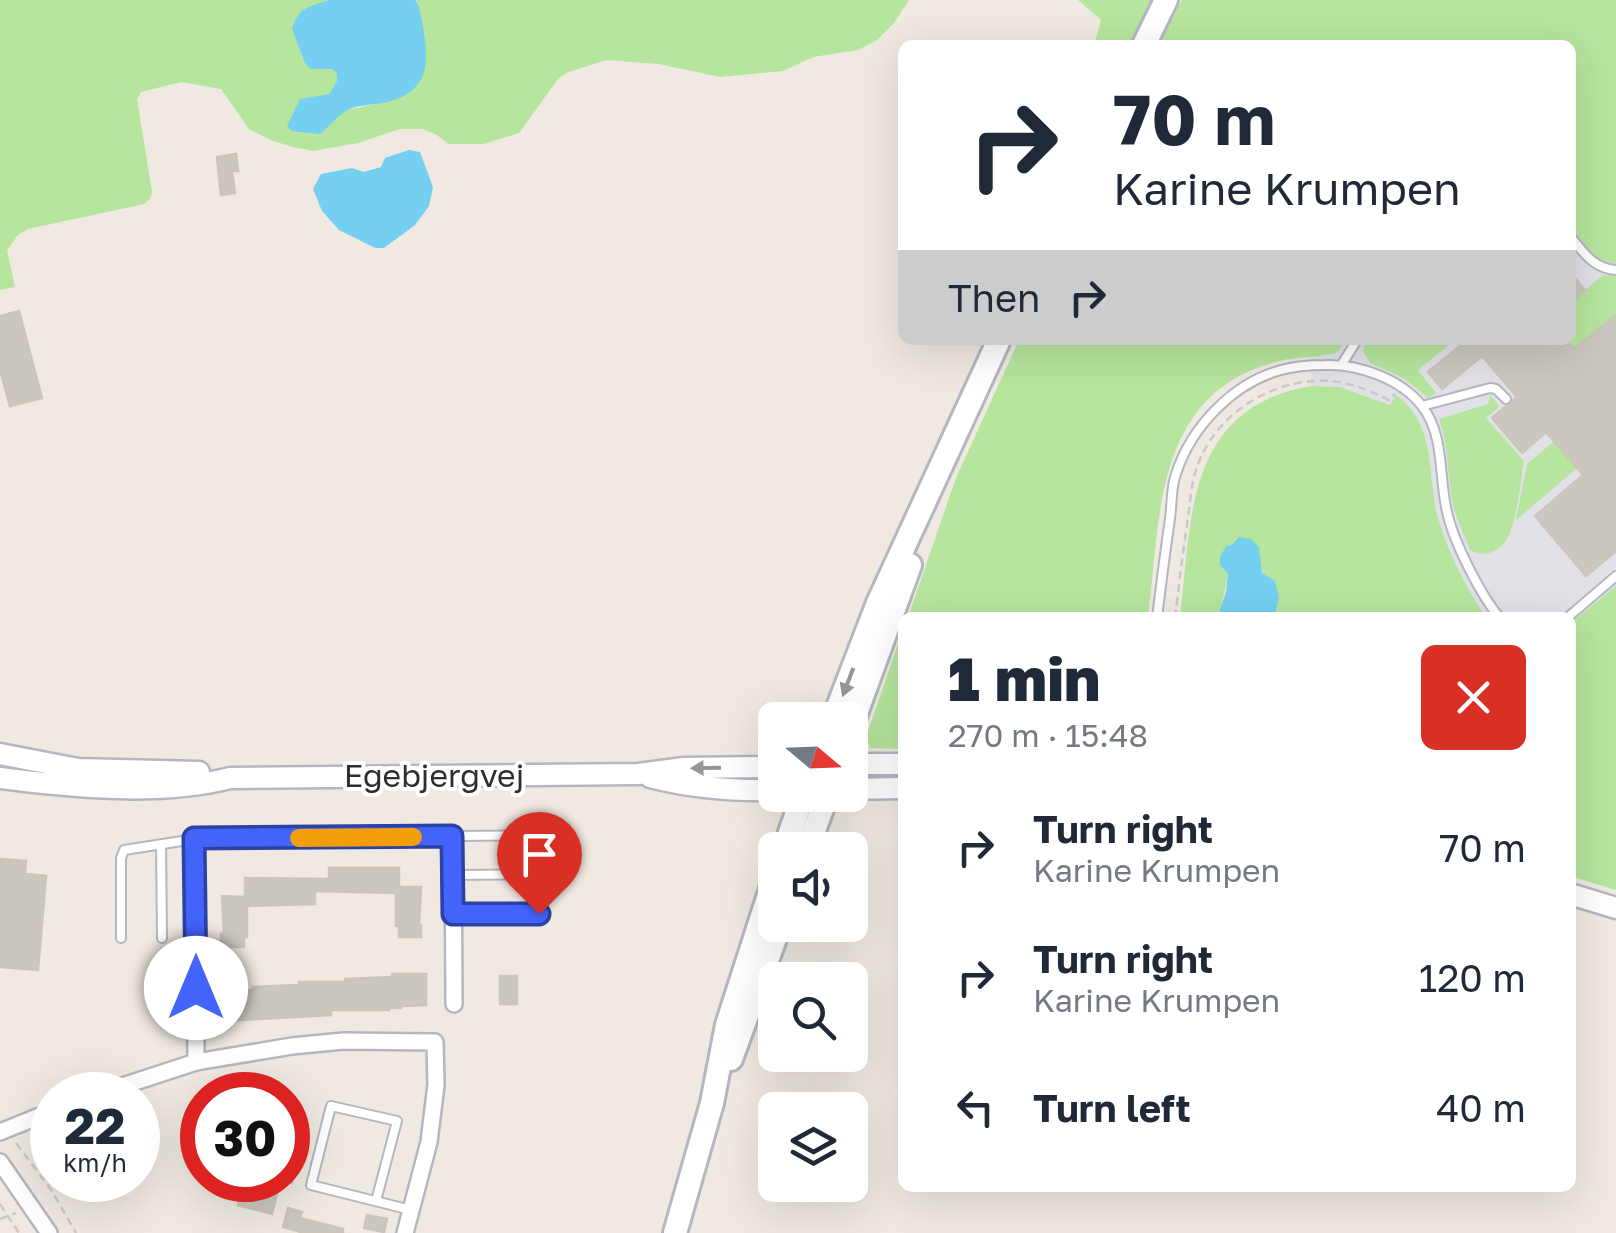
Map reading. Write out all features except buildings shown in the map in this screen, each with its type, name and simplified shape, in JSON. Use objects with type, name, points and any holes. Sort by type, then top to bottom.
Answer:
[{"type":"main road","points":[[1146,40],[1166,0]]},
{"type":"main road","points":[[840,702],[878,603],[997,345]]},
{"type":"main road","points":[[860,702],[961,426]]},
{"type":"main road","points":[[675,1233],[712,1104],[728,1025],[758,930]]},
{"type":"main road","points":[[712,1104],[774,942]]},
{"type":"street","name":"Egebjergvej","points":[[0,754],[78,769],[211,773],[230,778]]},
{"type":"street","points":[[0,764],[59,772],[78,769]]},
{"type":"street","points":[[868,764],[898,764]]},
{"type":"street","name":"Egebjergvej","points":[[0,778],[130,788],[211,783],[230,778],[638,774],[684,768],[758,767]]},
{"type":"street","name":"Egebjergvej","points":[[638,774],[698,788],[758,790]]},
{"type":"street","points":[[868,788],[898,788]]},
{"type":"street","points":[[196,1062],[194,838],[452,836],[454,1004]]},
{"type":"street","points":[[1576,896],[1616,908]]},
{"type":"street","points":[[160,1074],[196,1062],[292,1046],[342,1041],[435,1042],[436,1084],[429,1142],[406,1233]]},
{"type":"street","points":[[3,1131],[30,1120]]},
{"type":"street","points":[[0,1162],[49,1233]]},
{"type":"street","points":[[0,1196],[16,1185]]},
{"type":"lane","points":[[1576,243],[1594,264],[1616,270]]},
{"type":"lane","points":[[1342,364],[1354,345]]},
{"type":"lane","points":[[1158,612],[1176,475],[1210,416],[1257,379],[1281,370],[1342,364],[1402,388],[1422,406],[1436,431],[1448,517],[1467,564],[1495,612]]},
{"type":"lane","points":[[1422,406],[1490,388],[1496,388],[1506,400]]},
{"type":"lane","points":[[1574,612],[1616,576]]},
{"type":"lane","points":[[452,836],[554,835]]},
{"type":"lane","points":[[121,938],[124,850],[194,838]]},
{"type":"lane","points":[[161,844],[162,938]]},
{"type":"lane","points":[[453,875],[549,874]]},
{"type":"lane","points":[[453,914],[539,914]]},
{"type":"lane","points":[[376,1202],[397,1121],[331,1106],[310,1186],[376,1202],[411,1210]]},
{"type":"path","points":[[1176,612],[1195,472],[1214,434],[1230,417],[1266,392],[1287,385],[1333,382],[1389,400],[1402,388]]},
{"type":"path","points":[[3,1131],[52,1191],[76,1233]]},
{"type":"path","points":[[0,1204],[19,1233]]},
{"type":"shaded area","points":[[1576,205],[1616,246],[1616,757],[1576,728],[1576,612],[1440,612],[1391,405],[1340,387],[1311,386],[1310,345],[1576,345]]},
{"type":"green space","points":[[0,0],[329,0],[309,7],[337,74],[329,94],[347,110],[390,101],[419,6],[415,0],[909,0],[877,40],[858,50],[813,57],[783,71],[720,77],[659,64],[606,60],[566,73],[519,133],[484,144],[448,144],[423,129],[400,129],[358,143],[313,151],[273,141],[249,129],[221,89],[181,82],[141,92],[137,99],[150,199],[144,204],[28,229],[18,235],[7,250],[15,287],[0,290]]},
{"type":"green space","points":[[1078,0],[1153,0],[1133,40],[1095,40],[1101,20]]},
{"type":"green space","points":[[1182,0],[1616,0],[1616,264],[1595,258],[1576,238],[1576,40],[1162,40]]},
{"type":"green space","points":[[1603,275],[1616,276],[1616,315],[1574,349],[1570,345],[1576,345],[1576,298]]},
{"type":"green space","points":[[1017,345],[1342,345],[1333,353],[1284,360],[1241,375],[1210,398],[1187,427],[1172,460],[1162,498],[1148,612],[910,612],[956,478]]},
{"type":"green space","points":[[1364,345],[1449,345],[1418,370],[1436,393],[1428,398],[1405,379],[1370,363]]},
{"type":"green space","points":[[1311,386],[1340,387],[1390,405],[1396,395],[1409,407],[1425,436],[1442,531],[1483,612],[1276,612],[1279,597],[1259,562],[1228,573],[1221,612],[1181,612],[1188,542],[1203,472],[1217,442],[1239,417],[1270,398]]},
{"type":"green space","points":[[1490,395],[1498,408],[1486,418],[1524,461],[1509,535],[1498,549],[1481,554],[1470,550],[1455,511],[1439,419],[1488,404]]},
{"type":"green space","points":[[1554,441],[1577,468],[1516,520],[1527,464]]},
{"type":"green space","points":[[1616,586],[1616,890],[1576,878],[1576,619]]},
{"type":"green space","points":[[898,644],[898,749],[870,748],[868,731]]},
{"type":"water","points":[[329,0],[415,0],[425,38],[422,78],[401,97],[348,110],[320,134],[291,131],[287,126],[300,99],[329,94],[337,81],[332,69],[310,69],[292,29],[301,12]]},
{"type":"water","points":[[409,150],[420,152],[433,187],[429,206],[415,225],[384,248],[375,248],[339,230],[322,211],[313,189],[321,174],[352,168],[364,172],[381,167],[385,158]]},
{"type":"water","points":[[1239,537],[1251,539],[1259,547],[1262,573],[1275,581],[1279,597],[1276,612],[1219,612],[1228,574],[1220,565],[1220,557],[1226,546]]},
{"type":"slow traffic","points":[[299,838],[413,837]]},
{"type":"route","points":[[196,988],[194,838],[452,836],[453,914],[539,914]]}]
